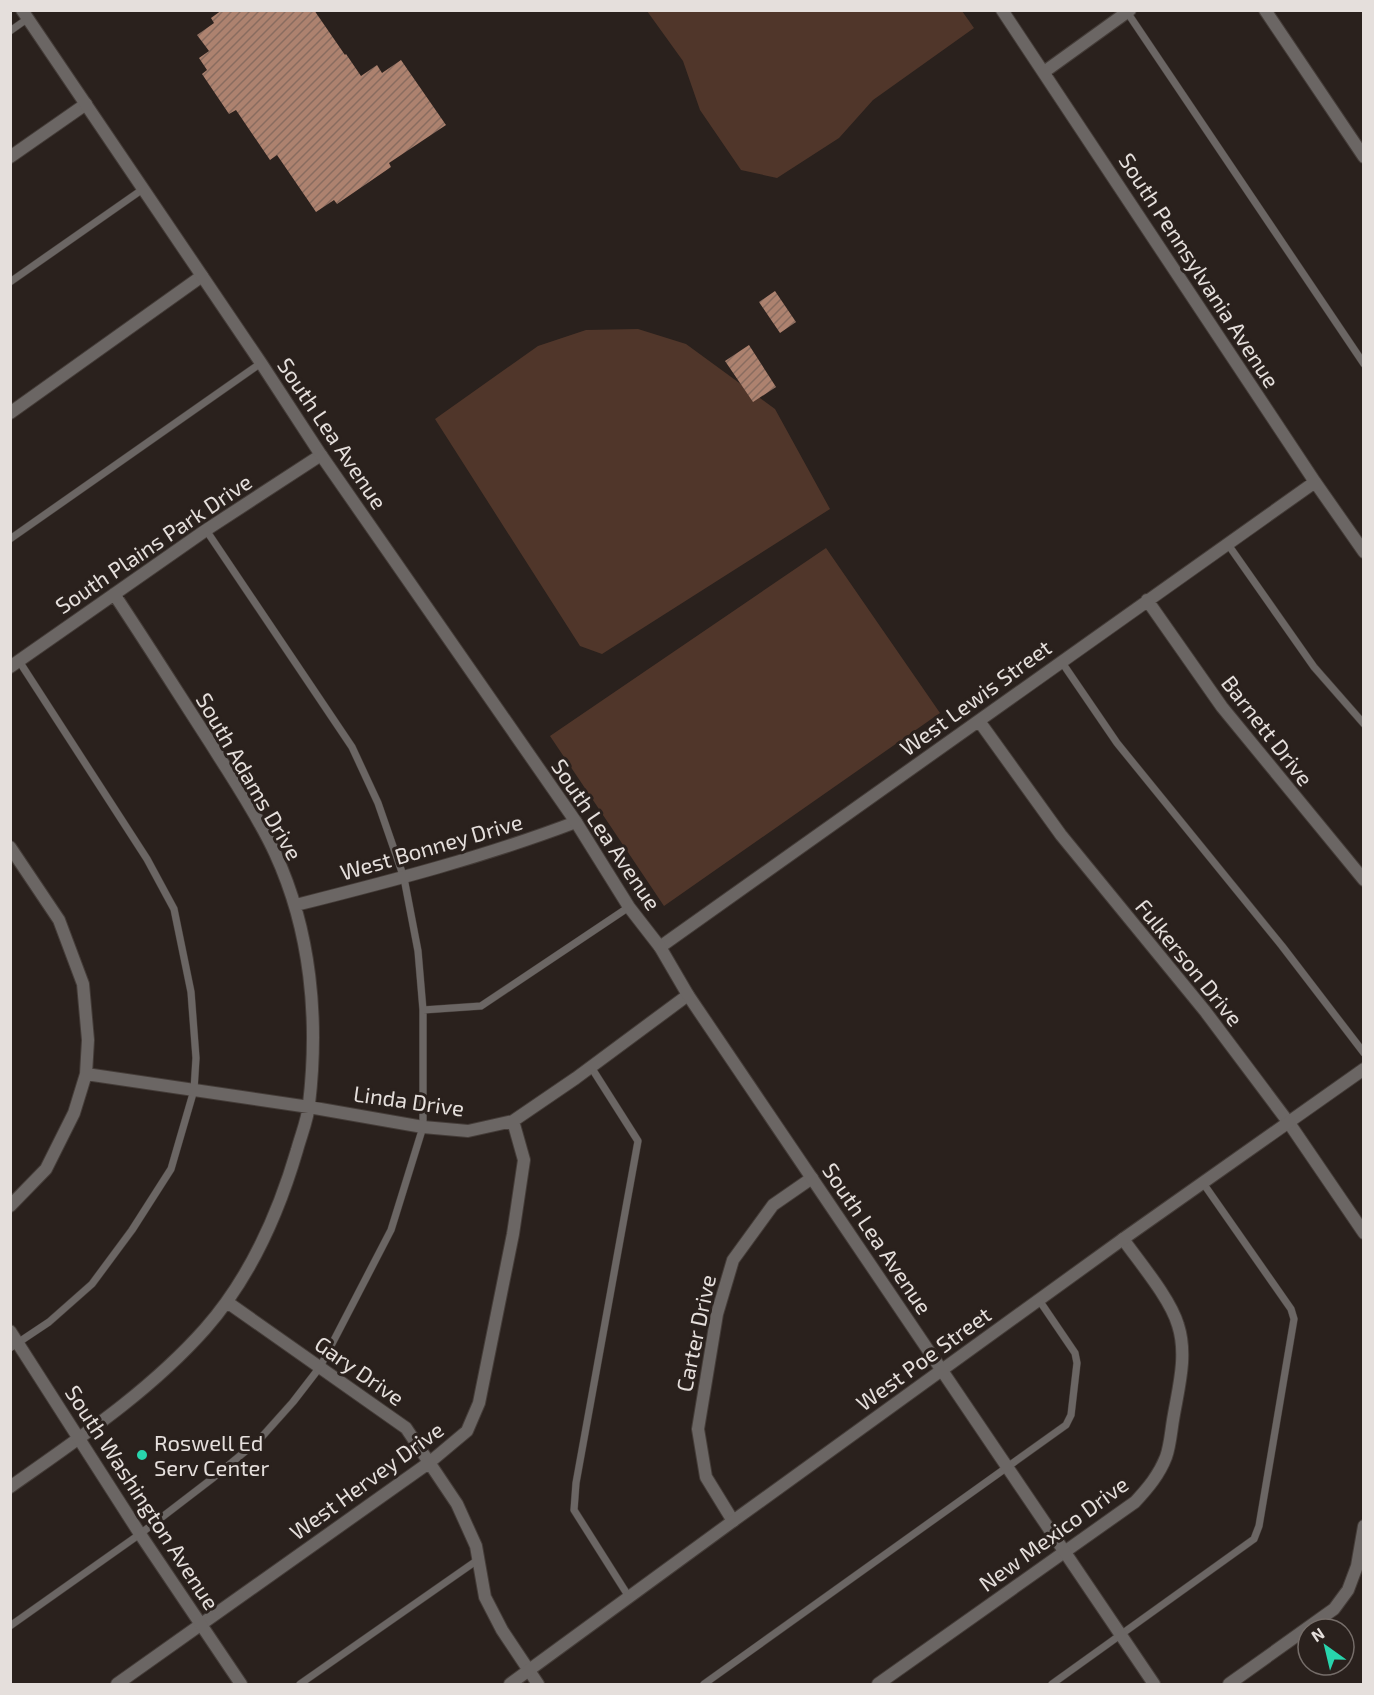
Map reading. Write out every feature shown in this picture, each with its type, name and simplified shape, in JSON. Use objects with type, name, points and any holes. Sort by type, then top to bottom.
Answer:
[{"type":"street","name":"South Pennsylvania Avenue","points":[[1002,10],[1315,482],[1364,552]]},
{"type":"street","points":[[1265,10],[1364,158]]},
{"type":"street","points":[[1044,72],[1128,11]]},
{"type":"street","name":"South Lea Avenue","points":[[25,15],[321,455],[576,822],[629,907],[660,947],[688,995],[1154,1684]]},
{"type":"street","points":[[10,157],[86,104]]},
{"type":"street","points":[[10,413],[202,276]]},
{"type":"street","name":"South Plains Park Drive","points":[[15,664],[206,530],[321,455]]},
{"type":"street","name":"West Lewis Street","points":[[660,947],[1315,482]]},
{"type":"street","name":"South Adams Drive","points":[[10,1487],[79,1438],[166,1369],[205,1329],[227,1302],[253,1263],[263,1242],[289,1175],[309,1107],[313,1041],[311,980],[296,905],[274,851],[241,792],[114,594]]},
{"type":"street","name":"Barnett Drive","points":[[1147,600],[1222,707],[1364,880]]},
{"type":"street","name":"Fulkerson Drive","points":[[979,721],[1060,835],[1205,1011],[1289,1123],[1364,1233]]},
{"type":"street","name":"West Bonney Drive","points":[[296,905],[404,878],[512,846],[576,822]]},
{"type":"street","points":[[10,847],[59,920],[83,984],[88,1040],[86,1074],[74,1113],[46,1169],[10,1206]]},
{"type":"street","name":"Linda Drive","points":[[86,1074],[309,1107],[423,1127],[468,1131],[513,1122],[688,995]]},
{"type":"street","name":"West Poe Street","points":[[510,1684],[1123,1239],[1364,1069]]},
{"type":"street","name":"West Hervey Drive","points":[[117,1684],[430,1462],[467,1431],[479,1403],[513,1234],[524,1160],[513,1122]]},
{"type":"street","name":"Carter Drive","points":[[733,1521],[706,1477],[698,1429],[717,1314],[733,1260],[773,1206],[812,1178]]},
{"type":"street","name":"New Mexico Drive","points":[[878,1684],[1135,1502],[1150,1486],[1167,1454],[1183,1362],[1178,1324],[1170,1307],[1123,1239]]},
{"type":"street","name":"Gary Drive","points":[[227,1302],[406,1428],[457,1504],[477,1546],[485,1597],[502,1630],[538,1684]]},
{"type":"street","name":"South Washington Avenue","points":[[10,1331],[14,1345],[79,1438],[140,1534],[241,1684]]},
{"type":"street","points":[[1229,1684],[1334,1609],[1348,1590],[1357,1566],[1364,1527]]},
{"type":"lane","points":[[1128,11],[1364,364]]},
{"type":"lane","points":[[10,31],[25,15]]},
{"type":"lane","points":[[10,282],[142,189]]},
{"type":"lane","points":[[10,539],[261,363]]},
{"type":"lane","points":[[10,1626],[213,1479],[259,1440],[293,1402],[320,1367],[391,1230],[423,1127],[423,1010],[418,951],[404,878],[378,803],[352,747],[206,530]]},
{"type":"lane","points":[[1227,543],[1314,667],[1364,724]]},
{"type":"lane","points":[[1061,661],[1117,743],[1282,946],[1364,1053]]},
{"type":"lane","points":[[14,1345],[49,1322],[92,1284],[132,1230],[171,1169],[194,1090],[196,1058],[191,992],[174,909],[147,859],[15,664]]},
{"type":"lane","points":[[423,1010],[481,1006],[629,907]]},
{"type":"lane","points":[[591,1067],[638,1141],[576,1483],[574,1510],[629,1597]]},
{"type":"lane","points":[[1052,1684],[1254,1539],[1259,1526],[1294,1318],[1291,1309],[1203,1183]]},
{"type":"lane","points":[[704,1684],[1066,1425],[1071,1415],[1077,1363],[1075,1353],[1039,1300]]},
{"type":"lane","points":[[300,1684],[479,1560]]},
{"type":"shaded area","points":[[647,11],[962,11],[974,28],[873,100],[839,138],[777,178],[741,170],[700,110],[683,61]]},
{"type":"shaded area","points":[[638,329],[686,344],[775,409],[830,509],[602,654],[580,646],[435,419],[538,346],[586,330]]},
{"type":"shaded area","points":[[826,548],[940,713],[664,906],[550,736]]},
{"type":"building","points":[[222,10],[314,10],[361,76],[377,65],[382,73],[401,60],[446,125],[389,163],[391,167],[337,204],[334,200],[316,212],[277,155],[270,160],[236,110],[229,114],[202,74],[207,70],[199,58],[209,51],[197,35],[214,23],[211,18]]},
{"type":"building","points":[[775,291],[796,322],[780,333],[759,302]]},
{"type":"building","points":[[749,345],[776,387],[753,402],[725,361]]},
{"type":"place","name":"Roswell Ed Serv Center","points":[[142,1455]]}]
